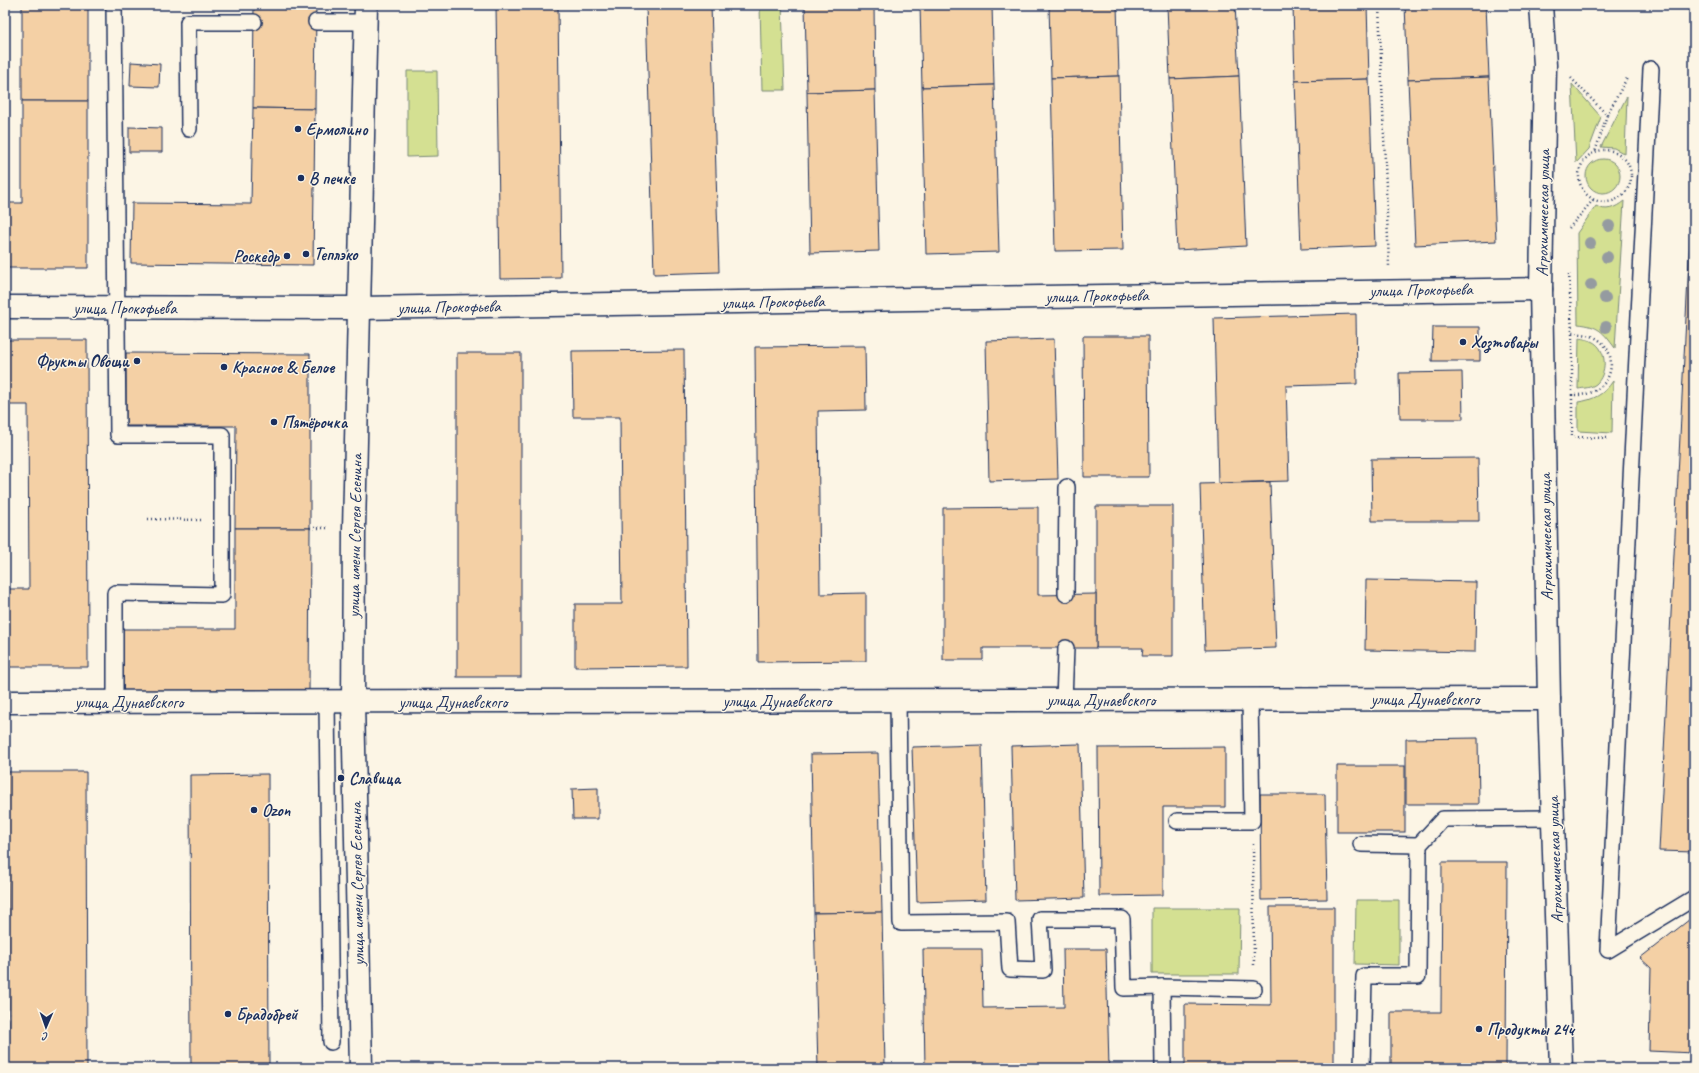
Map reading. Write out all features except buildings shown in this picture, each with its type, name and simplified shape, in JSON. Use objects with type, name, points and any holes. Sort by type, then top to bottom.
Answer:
[{"type":"street","name":"Агрохимическая улица","points":[[1541,5],[1545,65],[1541,289],[1549,699],[1561,1068]]},
{"type":"street","name":"улица имени Сергея Есенина","points":[[361,1068],[353,702],[354,529],[365,14]]},
{"type":"street","name":"улица Прокофьева","points":[[5,307],[359,308],[1541,289]]},
{"type":"street","name":"улица Дунаевского","points":[[5,702],[1549,699]]},
{"type":"lane","points":[[114,5],[118,435],[222,435],[222,595],[115,593],[115,702]]},
{"type":"lane","points":[[316,22],[365,14]]},
{"type":"lane","points":[[189,129],[188,22],[254,22]]},
{"type":"lane","points":[[1651,69],[1608,950],[1694,898]]},
{"type":"lane","points":[[1066,594],[1068,487]]},
{"type":"lane","points":[[1064,700],[1066,648]]},
{"type":"lane","points":[[1177,821],[1252,821],[1250,700]]},
{"type":"lane","points":[[898,701],[901,923],[1007,922],[1010,969],[1043,970],[1040,919],[1122,919],[1124,988],[1162,987],[1254,989]]},
{"type":"lane","points":[[327,702],[331,1042]]},
{"type":"lane","points":[[1362,1068],[1364,976],[1418,976],[1419,845],[1443,819],[1554,818]]},
{"type":"lane","points":[[1361,844],[1419,845]]},
{"type":"lane","points":[[1162,987],[1164,1068]]},
{"type":"path","points":[[1379,5],[1390,291]]},
{"type":"path","points":[[1595,152],[1607,115],[1628,75]]},
{"type":"path","points":[[1570,77],[1607,115]]},
{"type":"path","points":[[1608,150],[1619,154],[1628,163],[1632,174],[1625,194],[1610,202],[1593,200],[1586,195],[1581,188],[1579,180],[1582,162],[1595,152],[1608,150]]},
{"type":"path","points":[[1567,230],[1593,200]]},
{"type":"path","points":[[1572,333],[1590,335],[1599,340],[1606,347],[1610,357],[1611,368],[1608,377],[1602,386],[1585,394],[1572,395],[1572,333]]},
{"type":"path","points":[[148,518],[222,521]]},
{"type":"path","points":[[1252,821],[1254,989]]},
{"type":"green space","points":[[760,5],[782,5],[785,90],[762,90]]},
{"type":"green space","points":[[407,71],[437,71],[438,156],[407,157]]},
{"type":"green space","points":[[1572,84],[1601,117],[1589,149],[1576,163]]},
{"type":"green space","points":[[1627,96],[1625,154],[1614,148],[1601,147]]},
{"type":"green space","points":[[1606,159],[1613,161],[1618,166],[1620,176],[1618,186],[1613,191],[1600,193],[1593,191],[1588,186],[1586,173],[1588,166],[1593,161]]},
{"type":"green space","points":[[1624,201],[1615,348],[1604,334],[1596,328],[1578,324],[1577,233],[1596,206],[1607,209],[1617,206]]},
{"type":"green space","points":[[1579,338],[1590,341],[1600,348],[1604,358],[1604,369],[1600,380],[1596,384],[1590,387],[1578,389]]},
{"type":"green space","points":[[1613,381],[1612,433],[1578,431],[1578,402],[1589,400],[1598,396]]},
{"type":"green space","points":[[1356,900],[1399,900],[1399,965],[1355,964]]},
{"type":"green space","points":[[1152,908],[1240,908],[1239,974],[1152,974]]},
{"type":"place","name":"Ермолино","points":[[298,129]]},
{"type":"place","name":"В печке","points":[[301,178]]},
{"type":"place","name":"Теплэко","points":[[306,254]]},
{"type":"place","name":"Роскедр","points":[[287,256]]},
{"type":"place","name":"Хозтовары","points":[[1463,342]]},
{"type":"place","name":"Фрукты Овощи","points":[[137,361]]},
{"type":"place","name":"Красное & Белое","points":[[224,367]]},
{"type":"place","name":"Пятёрочка","points":[[274,422]]},
{"type":"place","name":"Славица","points":[[341,778]]},
{"type":"place","name":"Ozon","points":[[254,810]]},
{"type":"place","name":"Брадобрей","points":[[228,1014]]},
{"type":"place","name":"Продукты 24ч","points":[[1479,1029]]}]
